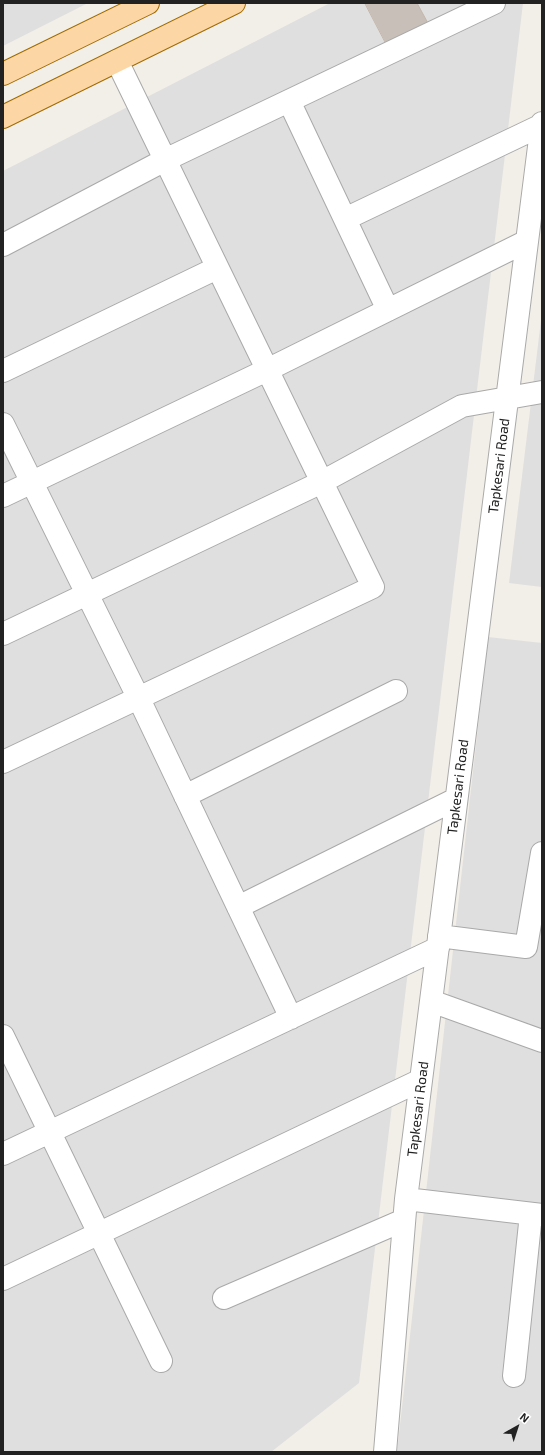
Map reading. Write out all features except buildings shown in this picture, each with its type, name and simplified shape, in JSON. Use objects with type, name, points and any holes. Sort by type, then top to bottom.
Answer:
[{"type":"main road","points":[[3,74],[148,3]]},
{"type":"main road","points":[[3,117],[234,3]]},
{"type":"street","points":[[3,245],[165,160],[494,3]]},
{"type":"street","points":[[3,762],[373,587],[117,61]]},
{"type":"street","points":[[289,101],[388,310]]},
{"type":"street","points":[[345,219],[542,124]]},
{"type":"street","name":"Tapkesari Road","points":[[385,1452],[390,1413],[405,1210],[542,124]]},
{"type":"street","points":[[3,496],[267,370],[527,241]]},
{"type":"street","points":[[3,371],[217,268]]},
{"type":"street","points":[[3,634],[322,482],[462,406],[542,392]]},
{"type":"street","points":[[3,424],[139,699],[291,1018]]},
{"type":"street","points":[[185,796],[396,691]]},
{"type":"street","points":[[238,907],[456,799]]},
{"type":"street","points":[[3,1154],[291,1018],[439,942],[526,947],[542,853]]},
{"type":"street","points":[[431,1001],[542,1041]]},
{"type":"street","points":[[3,1036],[161,1361]]},
{"type":"street","points":[[3,1279],[421,1080]]},
{"type":"street","points":[[224,1298],[405,1210],[536,1214],[514,1376]]},
{"type":"shaded area","points":[[3,3],[88,3],[3,46]]},
{"type":"shaded area","points":[[330,3],[523,3],[359,1383],[271,1452],[3,1452],[3,171]]},
{"type":"shaded area","points":[[542,312],[542,587],[509,583]]},
{"type":"shaded area","points":[[488,637],[542,643],[542,1452],[397,1452]]}]
